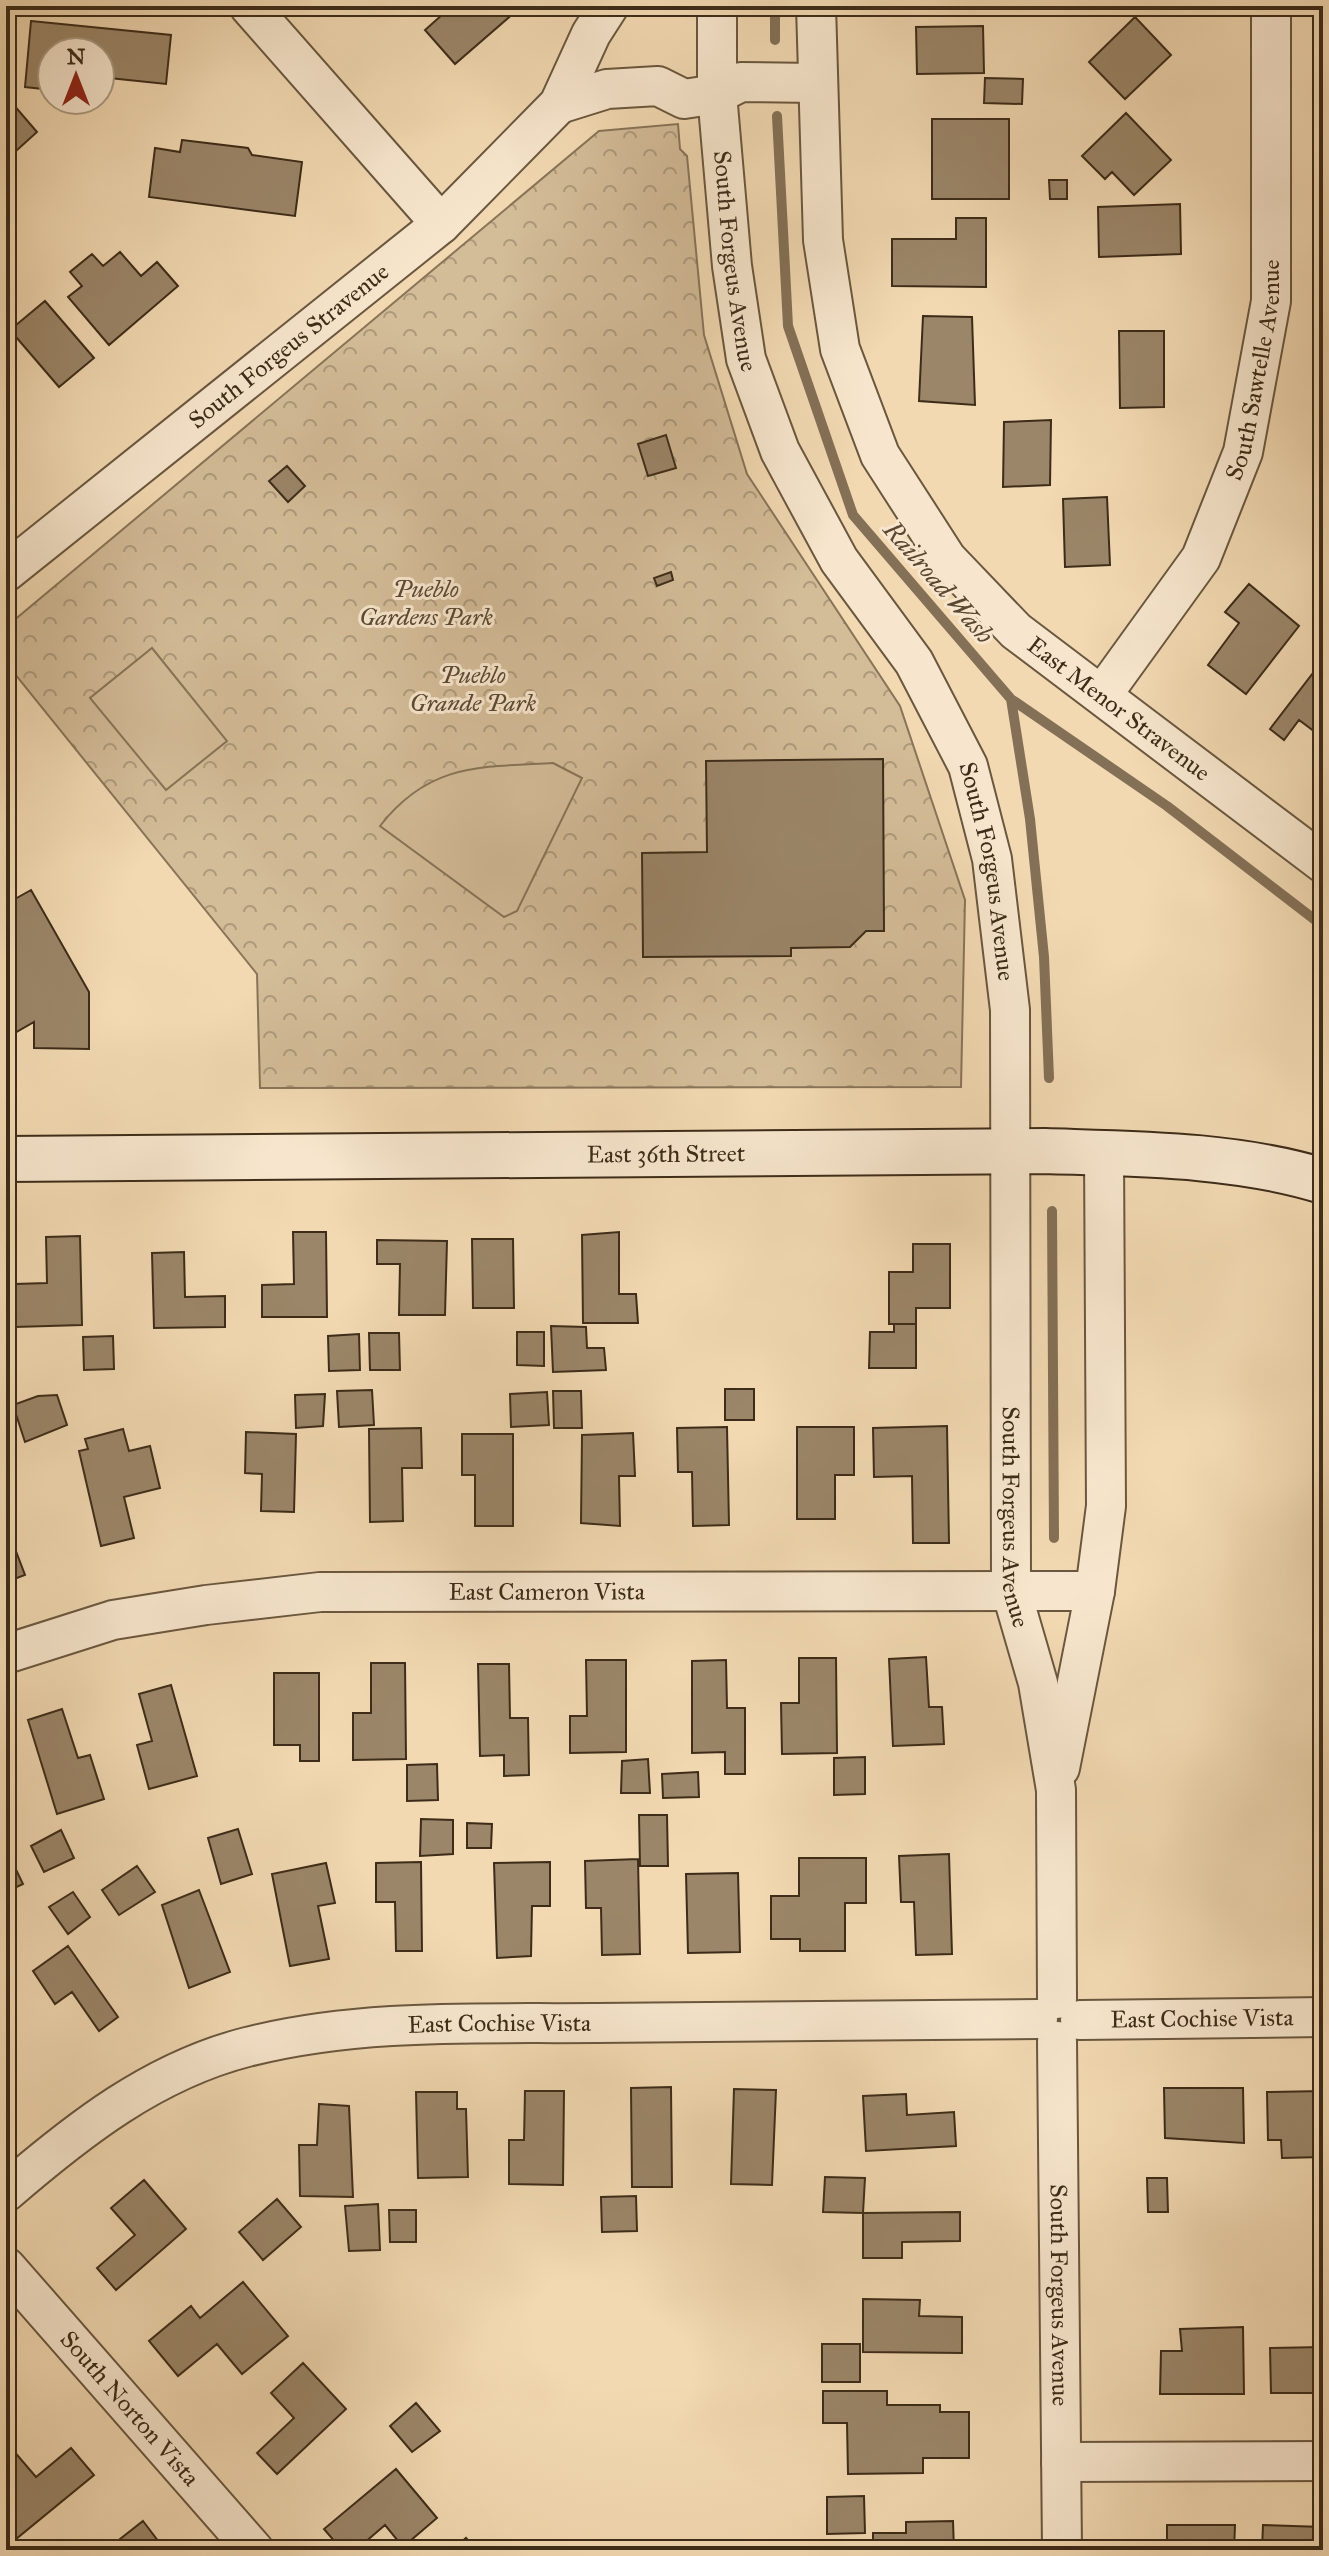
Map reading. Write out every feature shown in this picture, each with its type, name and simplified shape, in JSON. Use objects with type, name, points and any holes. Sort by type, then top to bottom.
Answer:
[{"type":"main road","name":"East 36th Street","points":[[6,1159],[1011,1151],[1161,1155],[1297,1173],[1323,1181]]},
{"type":"street","points":[[249,6],[441,224]]},
{"type":"street","name":"South Forgeus Stravenue","points":[[6,572],[441,224],[559,104],[591,34],[609,6]]},
{"type":"street","name":"South Forgeus Avenue","points":[[717,6],[717,94],[732,266],[746,359],[780,451],[839,560],[914,662],[968,766],[992,859],[1010,1010],[1011,1590],[1038,1683],[1056,1790],[1062,2550]]},
{"type":"street","points":[[816,6],[816,83]]},
{"type":"street","name":"South Sawtelle Avenue","points":[[1102,695],[1201,558],[1243,452],[1271,301],[1271,6]]},
{"type":"street","name":"South Forgeus Stravenue","points":[[559,104],[607,89],[658,86],[684,99],[717,94],[741,82],[816,83]]},
{"type":"street","name":"East Menor Stravenue","points":[[816,83],[823,240],[840,349],[880,455],[947,559],[1016,631],[1323,863]]},
{"type":"street","name":"South Forgeus Avenue","points":[[1056,1790],[1095,1591],[1106,1506],[1104,1153]]},
{"type":"street","name":"East Cameron Vista","points":[[6,1654],[113,1620],[320,1592],[1095,1591]]},
{"type":"street","name":"East Cochise Vista","points":[[6,2192],[80,2129],[134,2094],[246,2047],[357,2028],[458,2024],[1323,2017]]},
{"type":"street","name":"South Norton Vista","points":[[6,2267],[254,2550]]},
{"type":"street","points":[[1061,2462],[1323,2461]]},
{"type":"green space","name":"Pueblo Grande Park","points":[[678,124],[680,149],[687,156],[704,335],[747,474],[900,706],[965,900],[961,1087],[260,1088],[257,974],[6,663],[6,627],[599,131]]},
{"type":"green space","points":[[152,648],[227,741],[166,790],[90,698]]},
{"type":"green space","points":[[553,763],[582,778],[517,911],[504,917],[380,826],[417,790],[437,779],[479,768]]},
{"type":"building","points":[[452,6],[522,6],[455,64],[425,30]]},
{"type":"building","points":[[1135,17],[1171,55],[1125,99],[1089,62]]},
{"type":"building","points":[[31,21],[171,35],[166,84],[116,79],[116,36],[36,36],[36,88],[25,87]]},
{"type":"building","points":[[983,26],[984,73],[917,74],[916,27]]},
{"type":"building","points":[[985,78],[1023,79],[1022,104],[984,103]]},
{"type":"building","points":[[6,96],[37,132],[6,160]]},
{"type":"building","points":[[1126,113],[1171,160],[1134,195],[1112,172],[1105,179],[1082,156]]},
{"type":"building","points":[[932,119],[1009,119],[1009,199],[932,199]]},
{"type":"building","points":[[182,140],[248,148],[252,155],[302,162],[295,216],[149,197],[155,148],[180,152]]},
{"type":"building","points":[[1049,180],[1067,180],[1067,199],[1050,199]]},
{"type":"building","points":[[1180,204],[1181,254],[1099,257],[1098,207]]},
{"type":"building","points":[[956,218],[986,218],[986,287],[892,286],[892,239],[956,239]]},
{"type":"building","points":[[120,252],[141,276],[157,262],[178,286],[109,345],[68,297],[82,286],[70,272],[92,254],[103,266]]},
{"type":"building","points":[[45,301],[94,358],[59,387],[10,330]]},
{"type":"building","points":[[923,316],[972,317],[975,405],[919,401]]},
{"type":"building","points":[[1119,331],[1164,331],[1164,407],[1120,408]]},
{"type":"building","points":[[1051,420],[1050,485],[1003,487],[1004,422]]},
{"type":"building","points":[[666,435],[676,468],[648,476],[638,444]]},
{"type":"building","points":[[287,466],[305,486],[288,502],[269,481]]},
{"type":"building","points":[[1107,497],[1110,565],[1065,567],[1063,499]]},
{"type":"building","points":[[1323,517],[1323,540],[1317,539]]},
{"type":"building","points":[[671,572],[673,580],[657,586],[654,578]]},
{"type":"building","points":[[1249,584],[1299,626],[1246,694],[1208,665],[1239,623],[1225,612]]},
{"type":"building","points":[[1323,660],[1323,738],[1299,720],[1284,740],[1270,729]]},
{"type":"building","points":[[883,759],[884,931],[866,931],[850,947],[791,948],[791,956],[643,957],[642,853],[707,852],[706,761]]},
{"type":"building","points":[[31,890],[89,992],[89,1049],[34,1048],[34,1022],[6,1038],[6,904]]},
{"type":"building","points":[[293,1232],[326,1232],[327,1317],[262,1317],[262,1285],[294,1284]]},
{"type":"building","points":[[619,1232],[619,1294],[636,1294],[638,1323],[583,1323],[582,1235]]},
{"type":"building","points":[[80,1236],[82,1325],[15,1327],[15,1284],[47,1283],[46,1237]]},
{"type":"building","points":[[472,1239],[513,1239],[514,1308],[473,1308]]},
{"type":"building","points":[[377,1240],[447,1241],[445,1315],[399,1315],[400,1264],[377,1264]]},
{"type":"building","points":[[913,1244],[950,1244],[950,1308],[916,1308],[916,1324],[889,1324],[889,1272],[913,1272]]},
{"type":"building","points":[[184,1252],[185,1297],[225,1296],[225,1327],[154,1328],[152,1253]]},
{"type":"building","points":[[894,1324],[916,1324],[916,1368],[869,1368],[870,1332],[894,1332]]},
{"type":"building","points":[[551,1326],[586,1327],[587,1348],[604,1348],[606,1370],[553,1372]]},
{"type":"building","points":[[517,1332],[544,1332],[544,1366],[517,1365]]},
{"type":"building","points":[[369,1333],[399,1333],[400,1370],[370,1370]]},
{"type":"building","points":[[359,1334],[360,1370],[329,1371],[328,1336]]},
{"type":"building","points":[[113,1336],[114,1369],[84,1370],[83,1337]]},
{"type":"building","points":[[725,1389],[754,1389],[754,1420],[725,1420]]},
{"type":"building","points":[[372,1390],[374,1425],[339,1427],[337,1391]]},
{"type":"building","points":[[553,1391],[581,1391],[582,1428],[554,1428]]},
{"type":"building","points":[[547,1392],[549,1425],[511,1427],[510,1394]]},
{"type":"building","points":[[325,1394],[323,1426],[296,1428],[295,1395]]},
{"type":"building","points":[[57,1395],[67,1425],[25,1442],[13,1405],[38,1396]]},
{"type":"building","points":[[6,1419],[14,1436],[6,1440]]},
{"type":"building","points":[[947,1426],[949,1543],[913,1543],[912,1476],[874,1477],[873,1428]]},
{"type":"building","points":[[727,1427],[729,1525],[693,1526],[692,1472],[678,1472],[677,1428]]},
{"type":"building","points":[[797,1427],[854,1427],[854,1475],[835,1475],[835,1519],[797,1519]]},
{"type":"building","points":[[421,1428],[422,1468],[402,1468],[403,1521],[370,1522],[369,1429]]},
{"type":"building","points":[[123,1429],[129,1451],[150,1446],[160,1488],[124,1497],[134,1538],[101,1546],[79,1451],[88,1449],[85,1439]]},
{"type":"building","points":[[246,1432],[296,1434],[294,1512],[261,1511],[262,1474],[245,1473]]},
{"type":"building","points":[[633,1433],[635,1476],[619,1476],[620,1526],[581,1523],[582,1435]]},
{"type":"building","points":[[462,1434],[513,1434],[513,1526],[475,1526],[475,1475],[462,1475]]},
{"type":"building","points":[[6,1525],[25,1575],[6,1582]]},
{"type":"building","points":[[926,1657],[929,1707],[942,1707],[944,1744],[893,1746],[889,1659]]},
{"type":"building","points":[[799,1658],[836,1658],[837,1753],[782,1754],[781,1703],[799,1703]]},
{"type":"building","points":[[586,1660],[626,1660],[626,1752],[570,1753],[570,1716],[587,1716]]},
{"type":"building","points":[[726,1660],[727,1708],[745,1708],[745,1774],[725,1774],[725,1752],[692,1753],[692,1661]]},
{"type":"building","points":[[371,1663],[405,1663],[406,1759],[353,1760],[353,1713],[371,1713]]},
{"type":"building","points":[[478,1664],[509,1664],[510,1718],[528,1718],[529,1775],[504,1776],[504,1755],[480,1756]]},
{"type":"building","points":[[274,1673],[319,1673],[319,1761],[300,1761],[300,1745],[274,1745]]},
{"type":"building","points":[[171,1685],[197,1776],[149,1789],[137,1745],[152,1741],[139,1694]]},
{"type":"building","points":[[62,1709],[78,1758],[90,1755],[104,1799],[57,1814],[28,1720]]},
{"type":"building","points":[[865,1757],[865,1794],[834,1795],[834,1758]]},
{"type":"building","points":[[648,1759],[650,1793],[621,1793],[622,1761]]},
{"type":"building","points":[[437,1764],[438,1800],[407,1801],[407,1765]]},
{"type":"building","points":[[698,1772],[699,1797],[663,1798],[662,1774]]},
{"type":"building","points":[[639,1815],[667,1815],[668,1866],[640,1866]]},
{"type":"building","points":[[421,1819],[453,1820],[453,1854],[420,1856]]},
{"type":"building","points":[[467,1823],[492,1824],[491,1848],[467,1848]]},
{"type":"building","points":[[238,1829],[252,1874],[221,1884],[208,1838]]},
{"type":"building","points":[[61,1830],[74,1858],[44,1872],[31,1846]]},
{"type":"building","points":[[6,1854],[23,1884],[6,1892]]},
{"type":"building","points":[[949,1854],[952,1954],[916,1955],[914,1902],[901,1902],[899,1856]]},
{"type":"building","points":[[799,1858],[866,1858],[866,1903],[845,1903],[845,1951],[800,1951],[800,1939],[771,1939],[771,1896],[799,1896]]},
{"type":"building","points":[[638,1859],[640,1954],[602,1955],[601,1908],[586,1908],[585,1861]]},
{"type":"building","points":[[421,1862],[422,1951],[396,1951],[395,1902],[376,1902],[376,1863]]},
{"type":"building","points":[[550,1862],[550,1906],[532,1906],[531,1956],[497,1958],[494,1863]]},
{"type":"building","points":[[326,1863],[335,1903],[318,1906],[329,1959],[290,1966],[272,1874]]},
{"type":"building","points":[[137,1866],[155,1892],[119,1915],[102,1890]]},
{"type":"building","points":[[738,1873],[740,1952],[688,1953],[686,1874]]},
{"type":"building","points":[[199,1890],[230,1972],[189,1988],[162,1905]]},
{"type":"building","points":[[73,1892],[90,1917],[68,1934],[49,1907]]},
{"type":"building","points":[[68,1946],[118,2017],[99,2031],[72,1992],[55,2004],[33,1971]]},
{"type":"building","points":[[671,2087],[672,2187],[632,2187],[631,2088]]},
{"type":"building","points":[[1164,2088],[1243,2088],[1244,2143],[1165,2138]]},
{"type":"building","points":[[734,2089],[776,2090],[772,2185],[731,2184]]},
{"type":"building","points":[[525,2091],[564,2091],[563,2185],[509,2184],[509,2140],[524,2140]]},
{"type":"building","points":[[1323,2091],[1323,2157],[1282,2158],[1281,2140],[1268,2140],[1267,2092]]},
{"type":"building","points":[[416,2092],[457,2092],[457,2109],[466,2109],[468,2177],[418,2178]]},
{"type":"building","points":[[906,2094],[907,2115],[954,2112],[956,2146],[866,2151],[863,2096]]},
{"type":"building","points":[[319,2104],[349,2106],[353,2197],[300,2196],[299,2145],[317,2145]]},
{"type":"building","points":[[825,2177],[865,2178],[863,2213],[823,2212]]},
{"type":"building","points":[[1147,2178],[1167,2178],[1168,2212],[1148,2212]]},
{"type":"building","points":[[144,2180],[186,2229],[116,2290],[97,2268],[135,2235],[111,2208]]},
{"type":"building","points":[[1315,2194],[1323,2194],[1323,2217],[1315,2217]]},
{"type":"building","points":[[636,2196],[637,2231],[602,2232],[601,2197]]},
{"type":"building","points":[[277,2199],[301,2227],[263,2260],[239,2232]]},
{"type":"building","points":[[378,2204],[380,2250],[349,2251],[345,2206]]},
{"type":"building","points":[[389,2210],[416,2210],[416,2242],[390,2242]]},
{"type":"building","points":[[960,2212],[960,2241],[902,2242],[902,2258],[863,2258],[863,2213]]},
{"type":"building","points":[[243,2282],[288,2336],[242,2374],[217,2344],[178,2376],[149,2341],[191,2306],[200,2318]]},
{"type":"building","points":[[863,2299],[920,2300],[919,2316],[962,2317],[962,2353],[863,2352]]},
{"type":"building","points":[[1243,2327],[1244,2394],[1160,2394],[1161,2351],[1182,2351],[1180,2329]]},
{"type":"building","points":[[822,2344],[860,2344],[860,2382],[822,2382]]},
{"type":"building","points":[[1323,2347],[1323,2393],[1271,2393],[1270,2348]]},
{"type":"building","points":[[303,2363],[346,2409],[277,2474],[257,2453],[294,2418],[271,2393]]},
{"type":"building","points":[[823,2391],[887,2391],[887,2405],[940,2405],[940,2412],[969,2412],[969,2458],[923,2458],[923,2473],[848,2474],[847,2423],[823,2423]]},
{"type":"building","points":[[416,2403],[440,2431],[412,2452],[390,2426]]},
{"type":"building","points":[[71,2448],[94,2475],[16,2539],[6,2527],[6,2454],[12,2449],[36,2477]]},
{"type":"building","points":[[396,2469],[437,2518],[403,2547],[385,2525],[356,2550],[342,2550],[324,2529]]},
{"type":"building","points":[[864,2496],[865,2533],[827,2534],[827,2497]]},
{"type":"building","points":[[143,2521],[165,2550],[106,2550]]},
{"type":"building","points":[[953,2521],[954,2550],[873,2550],[873,2533],[906,2533],[906,2522]]},
{"type":"building","points":[[1167,2525],[1235,2525],[1234,2550],[1167,2550]]},
{"type":"building","points":[[1263,2525],[1323,2527],[1323,2550],[1262,2550]]},
{"type":"building","points":[[466,2538],[477,2550],[452,2550]]},
{"type":"waterway","name":"Railroad Wash","points":[[775,6],[775,40]]},
{"type":"waterway","name":"Railroad Wash","points":[[777,116],[788,326],[853,515],[1011,699],[1030,819],[1044,957],[1049,1078]]},
{"type":"waterway","points":[[1011,699],[1167,806],[1323,926]]},
{"type":"waterway","points":[[1052,1211],[1054,1538]]},
{"type":"park label","name":"Pueblo Gardens Park","points":[[426,603]]}]
